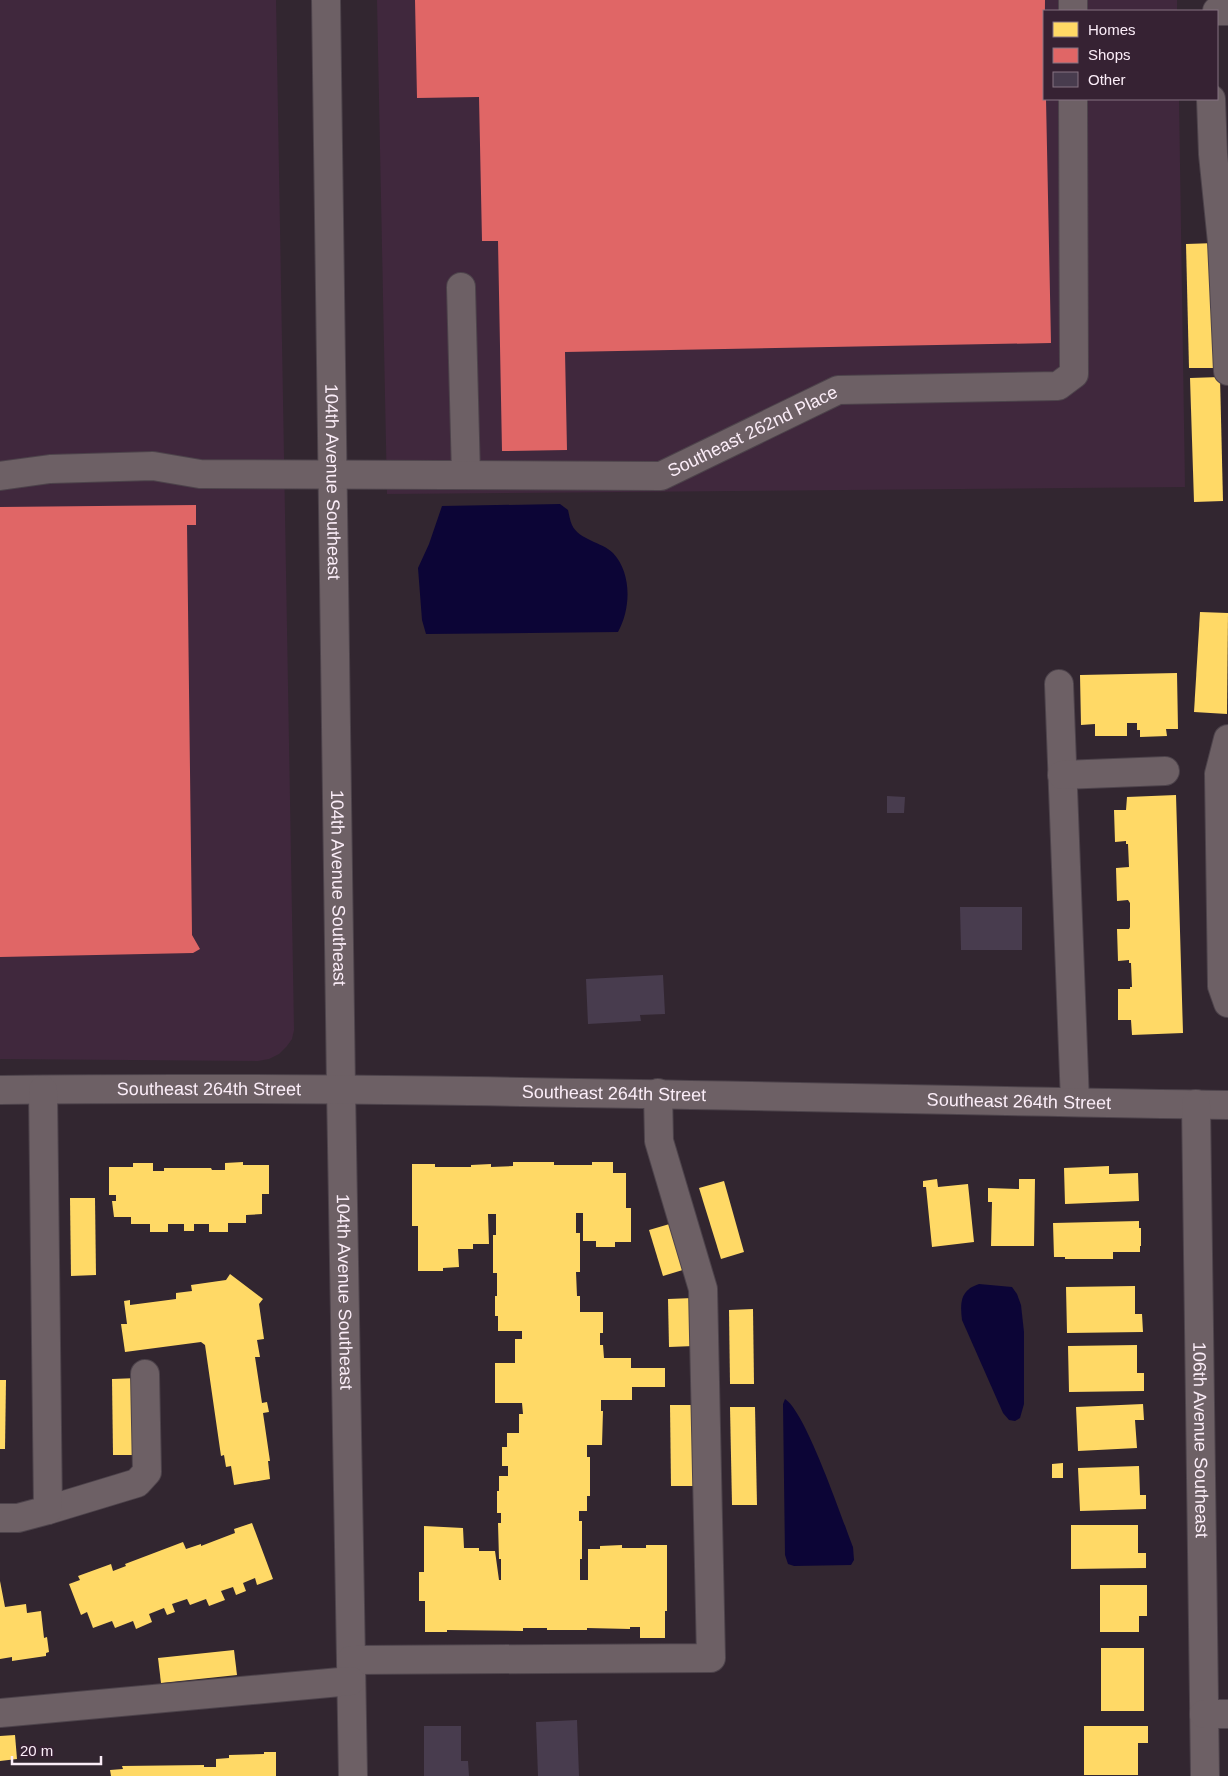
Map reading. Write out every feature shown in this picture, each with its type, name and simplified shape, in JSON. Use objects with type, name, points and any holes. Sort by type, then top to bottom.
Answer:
[{"type":"street","name":"104th Avenue Southeast","points":[[326,0],[341,1089],[353,1776]]},
{"type":"street","name":"Southeast 262nd Place","points":[[0,476],[50,468],[153,466],[200,474],[661,476],[838,390],[1058,386],[1074,374],[1073,100]]},
{"type":"street","points":[[1212,100],[1213,154],[1222,242],[1228,371]]},
{"type":"street","points":[[461,287],[466,475]]},
{"type":"street","points":[[1059,684],[1075,1102]]},
{"type":"street","points":[[1228,739],[1219,774],[1222,986],[1228,1003]]},
{"type":"street","points":[[1062,775],[1165,771]]},
{"type":"street","name":"Southeast 264th Street","points":[[0,1090],[341,1089],[1228,1104]]},
{"type":"street","points":[[43,1090],[48,1510]]},
{"type":"street","points":[[0,1713],[351,1671],[711,1658],[704,1289],[659,1141],[658,1093]]},
{"type":"street","name":"106th Avenue Southeast","points":[[1196,1104],[1216,1714],[1205,1776]]},
{"type":"street","points":[[0,1518],[18,1518],[137,1483],[147,1472],[145,1374]]},
{"type":"shaded area","points":[[0,0],[276,0],[294,1030],[292,1039],[287,1046],[279,1054],[269,1059],[258,1061],[0,1059]]},
{"type":"shaded area","points":[[377,0],[1177,0],[1177,10],[1043,10],[1043,100],[1179,100],[1185,487],[387,494]]},
{"type":"shaded area","points":[[560,504],[568,510],[575,530],[585,538],[613,553],[624,571],[628,591],[627,602],[618,632],[426,634],[422,620],[418,568],[429,544],[442,506]]},
{"type":"shaded area","points":[[979,1284],[1012,1287],[1021,1305],[1024,1332],[1024,1404],[1020,1418],[1015,1421],[1009,1420],[1003,1413],[962,1320],[961,1303],[963,1298],[968,1290]]},
{"type":"shaded area","points":[[785,1399],[794,1408],[803,1424],[823,1467],[853,1547],[854,1560],[851,1565],[794,1566],[788,1564],[785,1555],[783,1404]]},
{"type":"building: Homes","points":[[1216,243],[1220,368],[1189,368],[1186,244]]},
{"type":"building: Homes","points":[[1220,377],[1223,501],[1194,502],[1190,378]]},
{"type":"building: Homes","points":[[1200,612],[1228,613],[1227,714],[1194,712]]},
{"type":"building: Homes","points":[[1177,673],[1178,729],[1166,729],[1167,736],[1140,737],[1137,723],[1127,723],[1127,736],[1095,736],[1095,724],[1081,725],[1080,675]]},
{"type":"building: Homes","points":[[1176,795],[1183,1033],[1132,1035],[1131,1020],[1118,1020],[1118,989],[1130,989],[1132,987],[1131,963],[1129,963],[1129,960],[1118,961],[1117,929],[1129,929],[1130,927],[1130,903],[1128,900],[1117,901],[1116,868],[1129,867],[1128,844],[1126,844],[1126,841],[1115,842],[1114,810],[1126,810],[1127,797]]},
{"type":"building: Homes","points":[[243,1162],[243,1165],[269,1165],[269,1194],[262,1194],[262,1214],[246,1215],[246,1223],[228,1223],[228,1232],[209,1232],[209,1224],[194,1224],[194,1231],[184,1231],[184,1224],[168,1224],[168,1232],[150,1232],[150,1224],[131,1224],[131,1217],[114,1217],[112,1201],[116,1201],[116,1195],[109,1195],[109,1167],[133,1167],[133,1163],[153,1163],[153,1171],[164,1171],[164,1168],[211,1168],[212,1170],[225,1170],[225,1163]]},
{"type":"building: Homes","points":[[513,1162],[554,1162],[554,1165],[592,1165],[592,1162],[613,1162],[613,1173],[626,1173],[626,1208],[631,1208],[631,1242],[615,1242],[615,1247],[596,1247],[596,1241],[583,1241],[583,1213],[576,1213],[576,1233],[580,1233],[580,1272],[576,1272],[577,1296],[580,1296],[580,1312],[603,1312],[603,1333],[600,1333],[600,1345],[603,1345],[604,1358],[631,1358],[631,1368],[665,1368],[665,1387],[632,1387],[632,1400],[601,1400],[601,1411],[603,1411],[602,1445],[587,1445],[587,1457],[590,1457],[590,1496],[587,1496],[587,1511],[579,1511],[579,1521],[582,1521],[580,1580],[588,1580],[588,1549],[600,1549],[600,1546],[622,1545],[622,1548],[646,1548],[646,1545],[667,1545],[665,1638],[640,1638],[640,1627],[630,1627],[630,1629],[587,1628],[587,1630],[523,1628],[523,1631],[447,1630],[447,1632],[425,1632],[425,1601],[419,1601],[419,1572],[424,1572],[424,1526],[463,1528],[464,1548],[479,1548],[479,1551],[495,1551],[499,1580],[501,1580],[498,1523],[501,1523],[501,1513],[497,1513],[497,1491],[499,1491],[499,1476],[508,1476],[508,1466],[502,1466],[502,1447],[507,1447],[507,1433],[519,1433],[519,1414],[523,1414],[522,1403],[495,1403],[495,1363],[515,1363],[515,1339],[522,1339],[522,1331],[498,1331],[498,1316],[495,1316],[497,1273],[493,1273],[493,1235],[496,1235],[496,1214],[488,1214],[489,1244],[473,1244],[473,1249],[458,1249],[459,1267],[443,1268],[443,1271],[418,1271],[418,1226],[412,1226],[412,1164],[435,1164],[435,1167],[471,1167],[471,1165],[491,1164],[491,1167],[513,1166]]},
{"type":"building: Homes","points":[[1109,1166],[1109,1174],[1138,1173],[1139,1201],[1065,1204],[1064,1168]]},
{"type":"building: Homes","points":[[937,1179],[938,1187],[968,1184],[974,1242],[932,1247],[926,1187],[923,1187],[923,1181]]},
{"type":"building: Homes","points":[[1019,1179],[1035,1179],[1034,1246],[991,1246],[992,1202],[988,1202],[988,1188],[1019,1189]]},
{"type":"building: Homes","points":[[724,1181],[744,1252],[721,1259],[699,1188]]},
{"type":"building: Homes","points":[[70,1198],[95,1198],[96,1275],[71,1276]]},
{"type":"building: Homes","points":[[1139,1221],[1139,1228],[1141,1228],[1140,1252],[1113,1252],[1113,1259],[1065,1259],[1065,1257],[1054,1257],[1053,1223]]},
{"type":"building: Homes","points":[[673,1223],[686,1269],[663,1276],[649,1230]]},
{"type":"building: Homes","points":[[230,1274],[263,1299],[259,1304],[264,1339],[257,1340],[260,1357],[255,1357],[262,1403],[267,1402],[269,1412],[263,1413],[270,1461],[268,1461],[270,1479],[234,1485],[231,1466],[226,1467],[224,1455],[221,1456],[205,1345],[201,1342],[125,1352],[121,1324],[127,1324],[124,1301],[130,1300],[130,1305],[176,1299],[176,1293],[192,1291],[191,1285],[226,1280]]},
{"type":"building: Homes","points":[[1135,1286],[1135,1314],[1142,1314],[1143,1332],[1067,1333],[1066,1287]]},
{"type":"building: Homes","points":[[693,1298],[694,1346],[669,1347],[668,1299]]},
{"type":"building: Homes","points":[[753,1309],[754,1384],[730,1384],[729,1310]]},
{"type":"building: Homes","points":[[1137,1345],[1137,1373],[1144,1373],[1144,1391],[1069,1392],[1068,1346]]},
{"type":"building: Homes","points":[[138,1378],[139,1455],[113,1455],[112,1379]]},
{"type":"building: Homes","points":[[0,1380],[6,1380],[5,1449],[0,1449]]},
{"type":"building: Homes","points":[[1143,1404],[1144,1420],[1135,1420],[1137,1448],[1078,1451],[1076,1407]]},
{"type":"building: Homes","points":[[670,1405],[695,1405],[696,1486],[671,1486]]},
{"type":"building: Homes","points":[[730,1407],[755,1407],[757,1505],[732,1505]]},
{"type":"building: Homes","points":[[1063,1463],[1063,1478],[1052,1478],[1052,1464]]},
{"type":"building: Homes","points":[[1139,1466],[1140,1495],[1146,1495],[1146,1509],[1080,1511],[1078,1468]]},
{"type":"building: Homes","points":[[252,1523],[273,1579],[257,1585],[255,1578],[243,1583],[246,1591],[236,1595],[233,1587],[221,1591],[225,1600],[209,1606],[206,1599],[190,1605],[187,1599],[172,1604],[175,1612],[167,1615],[164,1608],[149,1614],[152,1622],[136,1629],[133,1621],[115,1628],[112,1621],[93,1628],[87,1612],[81,1615],[69,1584],[80,1580],[78,1576],[111,1564],[113,1571],[126,1566],[125,1564],[183,1542],[186,1549],[201,1544],[201,1546],[235,1533],[234,1529]]},
{"type":"building: Homes","points":[[1071,1525],[1138,1525],[1138,1553],[1146,1553],[1146,1568],[1071,1569]]},
{"type":"building: Homes","points":[[0,1581],[5,1607],[26,1604],[27,1613],[41,1611],[44,1638],[47,1637],[49,1652],[46,1653],[46,1656],[12,1661],[12,1657],[0,1659]]},
{"type":"building: Homes","points":[[1100,1585],[1147,1585],[1147,1616],[1139,1616],[1139,1632],[1100,1632]]},
{"type":"building: Homes","points":[[1101,1648],[1144,1648],[1144,1711],[1101,1711]]},
{"type":"building: Homes","points":[[234,1650],[237,1675],[161,1683],[158,1658]]},
{"type":"building: Homes","points":[[1084,1726],[1148,1726],[1148,1743],[1138,1743],[1138,1775],[1084,1775]]},
{"type":"building: Homes","points":[[15,1735],[17,1759],[0,1761],[0,1736]]},
{"type":"building: Homes","points":[[264,1752],[276,1752],[276,1776],[111,1776],[110,1770],[123,1769],[122,1766],[204,1765],[204,1767],[216,1767],[216,1759],[229,1758],[229,1755],[264,1754]]},
{"type":"building: Shops","points":[[415,0],[1045,0],[1045,10],[1043,10],[1043,100],[1046,100],[1051,343],[565,352],[567,450],[502,451],[498,241],[482,241],[479,97],[417,98]]},
{"type":"building: Shops","points":[[196,505],[196,525],[187,525],[192,935],[200,949],[193,953],[0,957],[0,507]]},
{"type":"building: Other","points":[[887,796],[905,797],[904,813],[887,813]]},
{"type":"building: Other","points":[[960,907],[1022,907],[1022,950],[961,950]]},
{"type":"building: Other","points":[[663,975],[665,1014],[640,1015],[641,1021],[588,1024],[586,979]]},
{"type":"building: Other","points":[[577,1720],[579,1776],[538,1776],[536,1722]]},
{"type":"building: Other","points":[[424,1726],[461,1726],[461,1761],[468,1761],[469,1776],[424,1776]]}]
